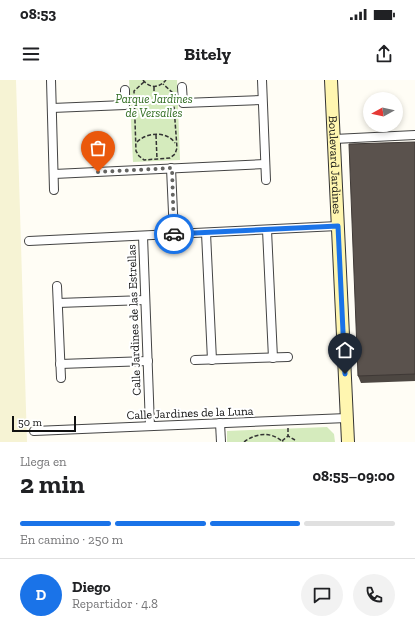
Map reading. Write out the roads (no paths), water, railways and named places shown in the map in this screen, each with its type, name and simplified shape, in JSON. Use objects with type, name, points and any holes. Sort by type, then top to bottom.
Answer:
[{"type":"street","points":[[51,80],[54,190]]},
{"type":"street","points":[[262,80],[266,180]]},
{"type":"street","name":"Boulevard Jardines","points":[[331,80],[348,442]]},
{"type":"street","points":[[182,88],[183,103],[262,100]]},
{"type":"street","points":[[52,108],[125,105],[125,90]]},
{"type":"street","points":[[334,139],[415,135]]},
{"type":"street","points":[[54,174],[265,164]]},
{"type":"street","points":[[172,168],[174,235]]},
{"type":"street","points":[[29,241],[338,226]]},
{"type":"street","points":[[267,230],[273,358]]},
{"type":"street","points":[[206,233],[212,360]]},
{"type":"street","name":"Calle Jardines de las Estrellas","points":[[143,236],[150,426]]},
{"type":"street","points":[[57,286],[61,378]]},
{"type":"street","points":[[58,303],[145,300]]},
{"type":"street","points":[[195,360],[288,357]]},
{"type":"street","points":[[60,364],[148,361]]},
{"type":"street","name":"Calle Jardines de la Luna","points":[[34,431],[347,418]]},
{"type":"street","points":[[220,423],[221,442]]},
{"type":"park label","name":"Parque Jardines de Versalles","points":[[154,106]]}]
